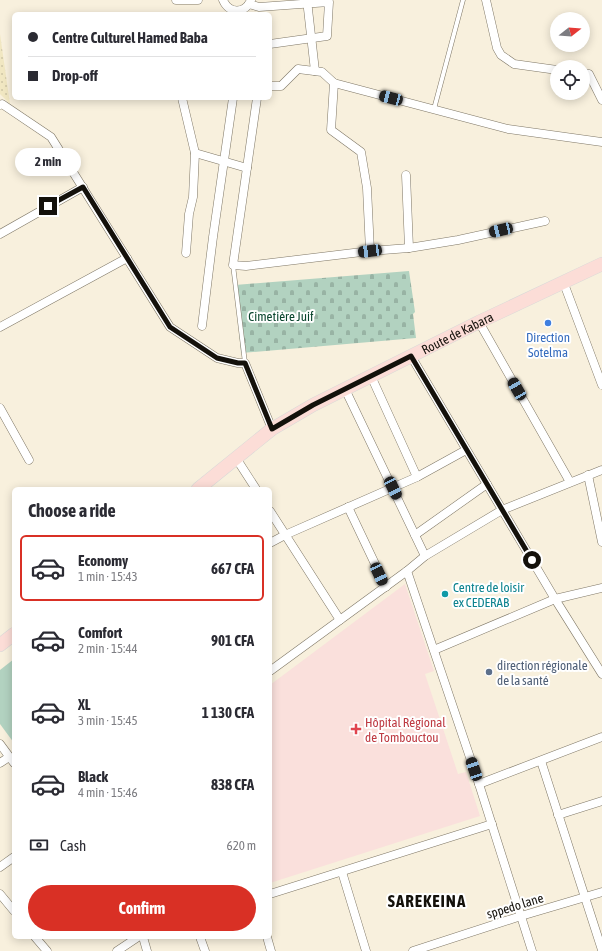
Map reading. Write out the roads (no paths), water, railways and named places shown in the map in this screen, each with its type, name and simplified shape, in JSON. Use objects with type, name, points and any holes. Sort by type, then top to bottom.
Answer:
[{"type":"main road","name":"Route de Kabara","points":[[200,487],[272,429],[313,405],[563,281],[602,264]]},
{"type":"main road","points":[[0,645],[12,636]]},
{"type":"street","points":[[176,0],[198,0]]},
{"type":"street","points":[[223,0],[229,8],[238,12],[246,7],[250,2],[259,7],[284,3],[329,2],[327,36],[272,44]]},
{"type":"street","points":[[486,0],[497,48],[501,55],[514,64],[550,69]]},
{"type":"street","points":[[307,2],[316,72]]},
{"type":"street","points":[[272,86],[281,86],[298,69],[322,72],[334,83],[508,129],[602,142]]},
{"type":"street","points":[[590,76],[602,100]]},
{"type":"street","points":[[334,83],[331,130],[361,152],[367,188],[370,251]]},
{"type":"street","points":[[182,100],[195,153],[193,197],[189,214],[186,253]]},
{"type":"street","points":[[202,326],[233,100]]},
{"type":"street","points":[[257,100],[233,265],[246,266],[370,251],[409,248],[458,240],[545,221]]},
{"type":"street","points":[[0,105],[2,104],[52,137],[170,327],[217,358],[238,363],[245,363],[272,429]]},
{"type":"street","points":[[195,153],[247,168]]},
{"type":"street","points":[[406,175],[409,248]]},
{"type":"street","points":[[0,234],[83,187]]},
{"type":"street","points":[[0,327],[127,258]]},
{"type":"street","points":[[563,281],[602,385]]},
{"type":"street","points":[[479,322],[570,482]]},
{"type":"street","points":[[411,356],[555,599],[602,674]]},
{"type":"street","points":[[372,376],[417,477]]},
{"type":"street","points":[[345,389],[425,556]]},
{"type":"street","points":[[0,408],[29,460]]},
{"type":"street","points":[[272,541],[417,477],[466,450]]},
{"type":"street","points":[[236,458],[255,487]]},
{"type":"street","points":[[272,670],[386,587],[425,556],[502,510],[602,470]]},
{"type":"street","points":[[588,475],[601,529],[602,542]]},
{"type":"street","points":[[415,535],[487,484]]},
{"type":"street","points":[[348,508],[386,587]]},
{"type":"street","points":[[272,514],[340,620]]},
{"type":"street","points":[[407,571],[479,784],[532,951]]},
{"type":"street","points":[[434,650],[555,599],[602,588]]},
{"type":"street","points":[[479,784],[602,737]]},
{"type":"street","points":[[0,744],[12,760],[0,763]]},
{"type":"street","points":[[540,761],[602,950]]},
{"type":"street","points":[[558,815],[602,801]]},
{"type":"street","points":[[272,893],[492,824]]},
{"type":"street","points":[[0,867],[12,858]]},
{"type":"street","points":[[342,872],[366,951]]},
{"type":"street","name":"sppedo lane","points":[[413,951],[521,916],[602,892]]},
{"type":"street","points":[[0,894],[12,909]]},
{"type":"street","points":[[37,939],[47,951]]},
{"type":"street","points":[[117,951],[135,939]]},
{"type":"street","points":[[144,939],[147,951]]},
{"type":"street","points":[[201,939],[205,951]]},
{"type":"street","points":[[268,939],[271,951]]},
{"type":"lane","points":[[434,109],[463,0]]},
{"type":"lane","points":[[233,265],[245,363]]},
{"type":"place","name":"Direction Sotelma","points":[[548,323]]},
{"type":"place","name":"Centre de loisir ex CEDERAB","points":[[445,594]]},
{"type":"place","name":"direction régionale de la santé","points":[[489,672]]},
{"type":"place","name":"Hôpital Régional de Tombouctou","points":[[356,729]]},
{"type":"district","name":"SAREKEINA","points":[[427,901]]},
{"type":"park label","name":"Cimetière Juif","points":[[281,316]]}]
